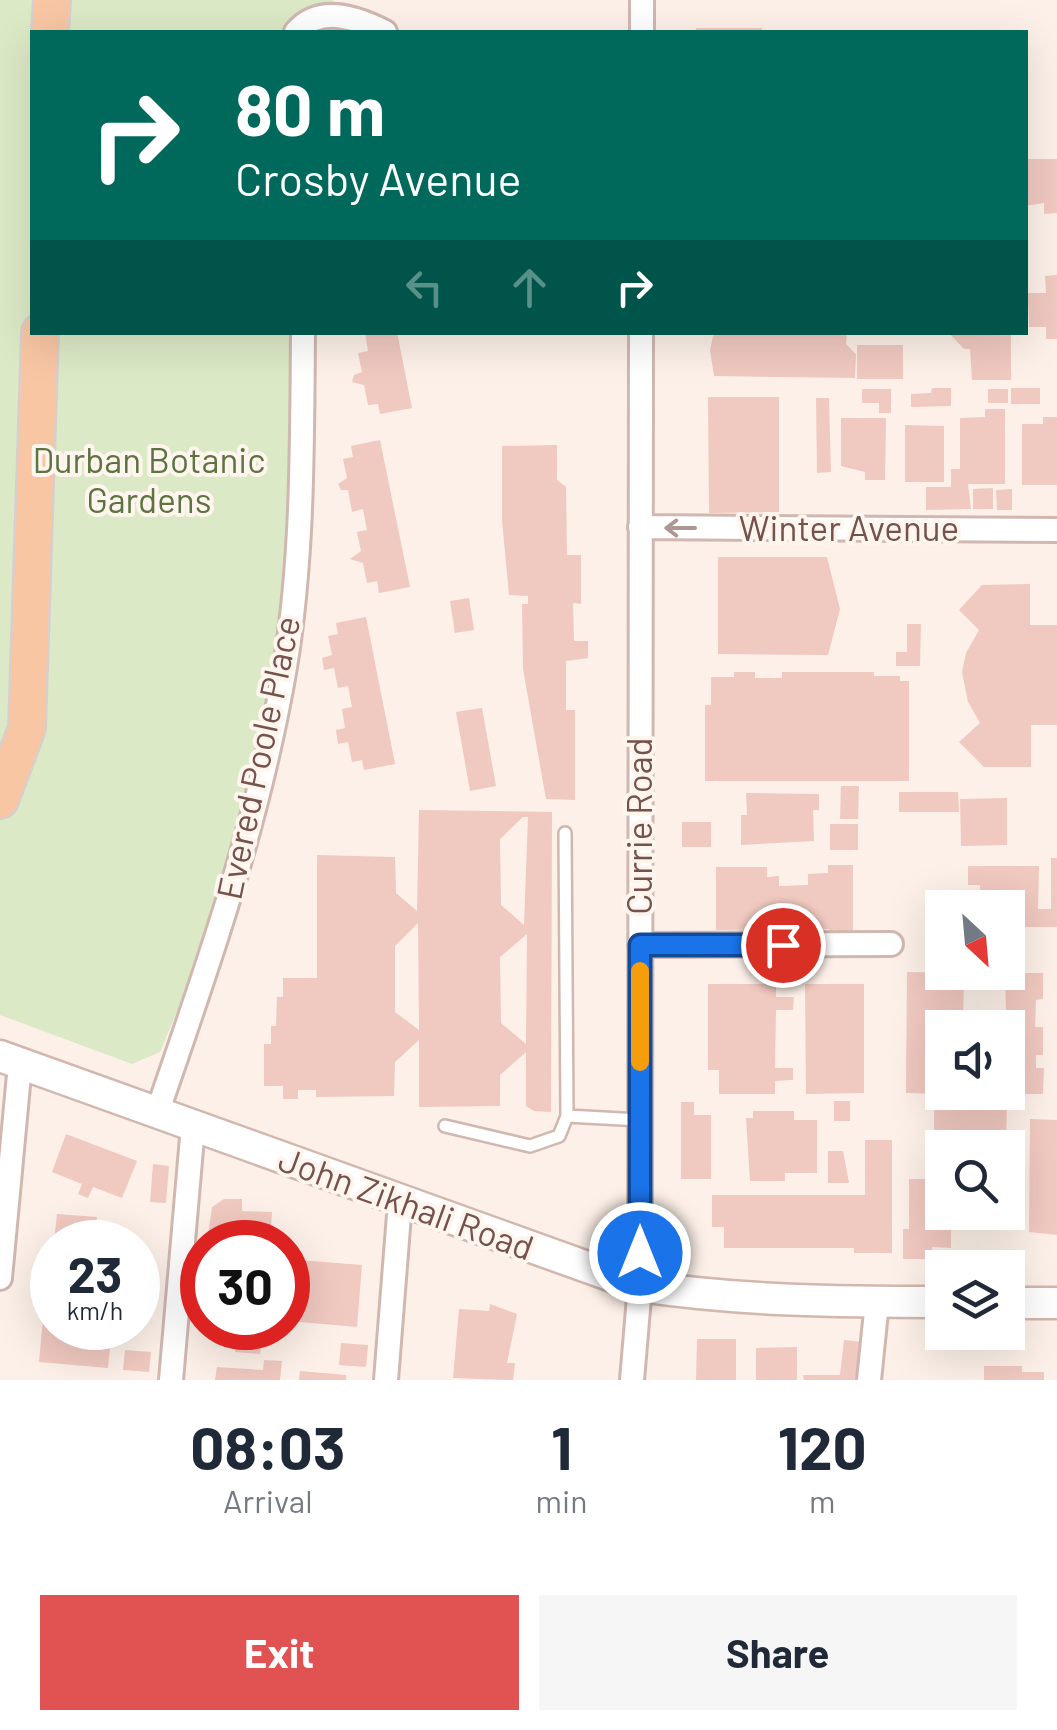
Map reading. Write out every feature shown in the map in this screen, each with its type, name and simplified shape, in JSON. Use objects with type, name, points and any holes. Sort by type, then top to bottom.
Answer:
[{"type":"main road","points":[[50,30],[52,0]]},
{"type":"main road","points":[[0,800],[28,728],[40,335]]},
{"type":"main road","name":"John Zikhali Road","points":[[10,1060],[640,1286],[712,1298],[925,1302]]},
{"type":"main road","points":[[1025,1302],[1057,1303]]},
{"type":"street","points":[[642,0],[642,30]]},
{"type":"street","points":[[298,30],[336,14],[380,30]]},
{"type":"street","name":"Evered Poole Place","points":[[157,1113],[233,894],[285,664],[301,499],[303,335]]},
{"type":"street","name":"Currie Road","points":[[632,1380],[640,1286],[641,335]]},
{"type":"street","name":"Winter Avenue","points":[[640,527],[1057,530]]},
{"type":"street","points":[[640,945],[891,944]]},
{"type":"street","points":[[0,1278],[10,1060]]},
{"type":"street","points":[[171,1380],[193,1126]]},
{"type":"street","points":[[386,1380],[400,1202]]},
{"type":"street","points":[[869,1380],[877,1302]]},
{"type":"lane","points":[[445,1126],[530,1146],[559,1136],[567,1116],[565,834]]},
{"type":"lane","points":[[567,1116],[640,1120]]},
{"type":"green space","name":"Durban Botanic Gardens","points":[[0,0],[333,0],[332,10],[293,30],[30,30],[30,335],[299,335],[296,466],[279,666],[254,797],[221,909],[160,1052],[132,1064],[0,1015]]},
{"type":"building","points":[[696,28],[762,28],[762,30]]},
{"type":"building","points":[[1028,159],[1057,159],[1057,213],[1044,214],[1044,203],[1028,206]]},
{"type":"building","points":[[1057,275],[1057,339],[1046,339],[1046,327],[1029,327],[1028,293],[1046,293],[1045,276]]},
{"type":"building","points":[[365,335],[398,335],[412,408],[380,414],[378,404],[368,405],[364,385],[352,382],[354,375],[362,372],[358,353],[368,351]]},
{"type":"building","points":[[713,335],[847,335],[846,344],[856,354],[855,378],[714,376],[710,350]]},
{"type":"building","points":[[951,335],[1011,335],[1011,380],[972,380],[970,349],[964,349]]},
{"type":"building","points":[[857,345],[903,345],[903,379],[857,379]]},
{"type":"building","points":[[932,388],[951,388],[951,406],[911,407],[911,394],[931,393]]},
{"type":"building","points":[[1011,388],[1040,388],[1040,404],[1011,404]]},
{"type":"building","points":[[862,389],[891,389],[891,413],[879,413],[879,403],[862,403]]},
{"type":"building","points":[[988,389],[1008,389],[1008,403],[988,403]]},
{"type":"building","points":[[708,397],[779,397],[779,512],[709,513]]},
{"type":"building","points":[[816,398],[829,398],[831,472],[817,473]]},
{"type":"building","points":[[985,409],[1005,409],[1005,484],[968,484],[971,509],[926,510],[926,487],[951,487],[951,469],[960,469],[960,418],[985,417]]},
{"type":"building","points":[[1043,417],[1057,417],[1057,485],[1022,485],[1022,424],[1043,424]]},
{"type":"building","points":[[841,418],[886,418],[885,480],[865,480],[865,472],[841,466]]},
{"type":"building","points":[[905,425],[944,426],[944,482],[905,482]]},
{"type":"building","points":[[380,440],[410,587],[379,593],[377,581],[367,583],[363,563],[350,559],[361,551],[357,532],[367,530],[363,509],[352,512],[348,490],[341,490],[338,484],[347,478],[343,459],[353,457],[351,446]]},
{"type":"building","points":[[557,445],[557,480],[566,487],[567,555],[581,555],[581,604],[573,603],[574,641],[588,641],[588,658],[566,661],[566,710],[575,710],[575,800],[546,799],[523,669],[522,604],[528,604],[528,596],[509,595],[502,520],[502,446]]},
{"type":"building","points":[[993,488],[993,509],[973,509],[973,489]]},
{"type":"building","points":[[1012,489],[1012,510],[997,510],[996,490]]},
{"type":"building","points":[[718,557],[827,557],[840,609],[828,655],[718,654]]},
{"type":"building","points":[[1030,584],[1030,625],[1057,625],[1057,725],[1031,725],[1031,767],[984,767],[959,742],[980,723],[968,702],[962,672],[966,653],[979,630],[959,610],[982,585]]},
{"type":"building","points":[[469,598],[474,630],[455,633],[450,601]]},
{"type":"building","points":[[366,617],[395,764],[364,770],[362,760],[352,762],[348,742],[338,744],[336,730],[345,728],[342,709],[352,707],[348,686],[338,688],[334,668],[324,670],[322,658],[332,655],[328,636],[338,634],[336,623]]},
{"type":"building","points":[[907,624],[921,624],[920,666],[896,666],[896,652],[907,652]]},
{"type":"building","points":[[734,672],[755,672],[755,678],[782,678],[782,672],[874,672],[874,676],[900,676],[900,681],[909,681],[909,781],[705,781],[705,705],[711,705],[711,677],[734,677]]},
{"type":"building","points":[[482,708],[496,786],[470,791],[456,712]]},
{"type":"building","points":[[841,786],[859,786],[858,819],[840,819]]},
{"type":"building","points":[[899,792],[958,792],[959,812],[899,812]]},
{"type":"building","points":[[746,793],[819,794],[819,810],[813,810],[814,841],[741,845],[741,815],[747,815]]},
{"type":"building","points":[[1007,798],[1007,845],[961,846],[960,799]]},
{"type":"building","points":[[419,810],[552,812],[551,1112],[526,1106],[526,1052],[500,1075],[500,1106],[419,1107],[419,1040],[395,1062],[394,1096],[316,1097],[316,1090],[298,1090],[298,1099],[283,1099],[283,1086],[264,1086],[264,1044],[271,1044],[277,997],[283,997],[283,978],[317,978],[317,855],[395,857],[396,893],[417,911]],"holes":[[[523,817],[528,817],[524,925],[501,905],[500,839]],[[418,923],[419,1030],[395,1012],[395,946]],[[527,934],[526,1044],[501,1023],[500,957]]]},
{"type":"building","points":[[682,822],[711,822],[711,847],[682,847]]},
{"type":"building","points":[[830,824],[858,824],[858,850],[830,850]]},
{"type":"building","points":[[1051,858],[1057,858],[1057,927],[1025,927],[1025,890],[980,890],[980,885],[968,885],[968,866],[1039,866],[1038,909],[1051,909]]},
{"type":"building","points":[[828,865],[853,865],[853,933],[829,933],[829,929],[716,930],[716,867],[767,867],[767,877],[779,876],[779,886],[808,885],[808,874],[828,873]]},
{"type":"building","points":[[907,972],[925,972],[925,990],[964,990],[963,1010],[925,1010],[925,1094],[906,1093]]},
{"type":"building","points":[[1025,973],[1043,973],[1043,999],[1036,1000],[1035,1027],[1043,1027],[1043,1055],[1036,1055],[1036,1068],[1044,1068],[1043,1094],[1025,1094],[1025,1010],[1006,1010],[1005,990],[1025,990]]},
{"type":"building","points":[[708,984],[776,984],[776,997],[794,997],[793,1010],[776,1010],[775,1068],[793,1068],[793,1080],[775,1081],[775,1094],[719,1094],[719,1070],[708,1070]]},
{"type":"building","points":[[805,984],[864,984],[864,1093],[806,1094]]},
{"type":"building","points":[[834,1101],[850,1101],[850,1121],[834,1121]]},
{"type":"building","points":[[681,1102],[694,1102],[694,1115],[711,1115],[711,1179],[681,1179]]},
{"type":"building","points":[[934,1110],[1007,1110],[1006,1130],[934,1130]]},
{"type":"building","points":[[753,1111],[794,1111],[794,1120],[817,1120],[817,1173],[785,1173],[785,1181],[750,1181],[746,1118],[753,1118]]},
{"type":"building","points":[[1030,1119],[1057,1120],[1057,1235],[1029,1232]]},
{"type":"building","points":[[66,1134],[137,1161],[122,1198],[93,1187],[88,1198],[78,1194],[82,1184],[52,1172]]},
{"type":"building","points":[[865,1140],[892,1140],[892,1253],[854,1253],[854,1248],[724,1248],[724,1227],[712,1227],[712,1195],[865,1195]]},
{"type":"building","points":[[828,1151],[843,1151],[849,1183],[828,1183]]},
{"type":"building","points":[[153,1164],[169,1166],[166,1203],[150,1202]]},
{"type":"building","points":[[909,1179],[925,1179],[925,1230],[951,1230],[951,1248],[932,1247],[925,1250],[925,1259],[903,1259],[903,1229],[909,1229]]},
{"type":"building","points":[[224,1199],[242,1199],[242,1211],[272,1212],[271,1220],[210,1220],[212,1207]]},
{"type":"building","points":[[57,1214],[97,1217],[97,1220],[56,1220]]},
{"type":"building","points":[[310,1261],[362,1265],[357,1327],[310,1323]]},
{"type":"building","points":[[490,1304],[517,1314],[507,1363],[515,1363],[513,1380],[453,1378],[459,1309],[489,1311]]},
{"type":"building","points":[[697,1339],[736,1339],[736,1380],[696,1380]]},
{"type":"building","points":[[844,1340],[862,1342],[858,1380],[804,1380],[803,1375],[840,1375]]},
{"type":"building","points":[[341,1343],[368,1345],[366,1367],[339,1365]]},
{"type":"building","points":[[797,1347],[797,1380],[756,1380],[756,1348]]},
{"type":"building","points":[[40,1350],[110,1350],[108,1368],[39,1362]]},
{"type":"building","points":[[125,1350],[151,1352],[149,1372],[123,1370]]},
{"type":"building","points":[[235,1350],[260,1350],[260,1354]]},
{"type":"building","points":[[264,1360],[282,1361],[280,1380],[215,1380],[217,1367],[263,1370]]},
{"type":"building","points":[[984,1366],[1022,1366],[1022,1372],[1044,1372],[1044,1380],[984,1380]]},
{"type":"building","points":[[300,1371],[346,1375],[346,1380],[299,1380]]},
{"type":"slow traffic","points":[[640,971],[640,1062]]},
{"type":"route","points":[[640,1253],[640,945],[783,945]]}]
